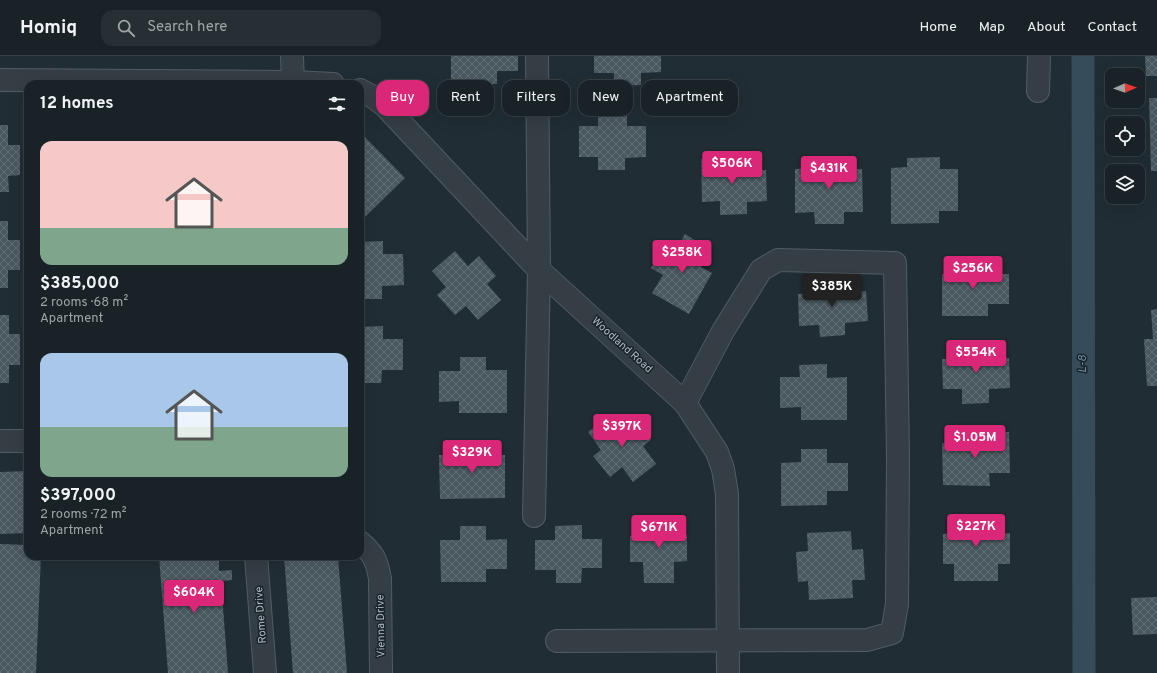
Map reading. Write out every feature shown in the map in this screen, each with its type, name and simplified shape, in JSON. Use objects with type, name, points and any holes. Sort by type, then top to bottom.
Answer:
[{"type":"street","points":[[292,56],[293,80]]},
{"type":"street","points":[[534,516],[539,270],[537,56]]},
{"type":"street","points":[[1038,91],[1039,56]]},
{"type":"street","points":[[0,80],[24,81]]},
{"type":"street","name":"Woodland Road","points":[[364,92],[385,106],[539,270],[685,403],[717,452],[723,469],[727,494],[728,673]]},
{"type":"street","points":[[556,641],[728,642],[867,640],[892,633],[897,604],[898,458],[895,263],[778,260],[761,270],[723,331],[685,403]]},
{"type":"street","points":[[0,441],[24,441]]},
{"type":"street","name":"Vienna Drive","points":[[364,546],[370,551],[378,564],[380,579],[381,673]]},
{"type":"street","name":"Rome Drive","points":[[256,560],[265,673]]},
{"type":"building","points":[[451,56],[518,56],[518,71],[497,71],[497,84],[494,84],[494,80],[451,80]]},
{"type":"building","points":[[594,56],[661,56],[661,72],[641,73],[641,85],[633,85],[633,80],[614,80],[614,73],[594,73]]},
{"type":"building","points":[[1145,56],[1157,56],[1157,76],[1146,76]]},
{"type":"building","points":[[1149,98],[1157,98],[1157,171],[1151,171]]},
{"type":"building","points":[[598,116],[627,116],[627,126],[646,126],[646,157],[625,158],[625,170],[598,170],[598,157],[579,157],[579,126],[598,126]]},
{"type":"building","points":[[0,125],[8,125],[8,145],[20,145],[20,175],[8,176],[9,192],[0,192]]},
{"type":"building","points":[[364,136],[405,178],[364,218]]},
{"type":"building","points":[[814,157],[844,157],[844,169],[862,169],[863,212],[844,212],[844,224],[815,224],[814,212],[795,213],[795,169],[814,168]]},
{"type":"building","points":[[940,157],[940,169],[958,169],[958,211],[939,211],[939,223],[891,224],[891,168],[907,167],[907,158]]},
{"type":"building","points":[[747,158],[747,171],[766,170],[767,201],[747,202],[747,214],[720,215],[720,201],[702,202],[701,159]]},
{"type":"building","points":[[0,221],[8,221],[8,240],[20,240],[20,270],[8,270],[8,288],[0,288]]},
{"type":"building","points":[[685,234],[711,250],[701,267],[712,273],[689,314],[652,293],[663,275],[651,268],[664,245],[675,252]]},
{"type":"building","points":[[383,241],[383,254],[403,254],[404,285],[382,286],[382,299],[364,299],[364,242]]},
{"type":"building","points":[[455,251],[468,266],[479,256],[496,276],[487,284],[501,300],[478,320],[466,306],[455,315],[437,295],[446,287],[432,271]]},
{"type":"building","points":[[961,261],[989,261],[989,274],[1009,274],[1009,304],[988,304],[988,316],[942,316],[942,274],[961,274]]},
{"type":"building","points":[[846,278],[847,292],[866,291],[868,321],[845,323],[845,335],[820,337],[819,325],[799,326],[798,294],[820,293],[819,280]]},
{"type":"building","points":[[1157,309],[1157,386],[1147,386],[1144,339],[1153,339],[1151,310]]},
{"type":"building","points":[[0,315],[9,315],[9,334],[20,334],[20,365],[9,365],[9,383],[0,383]]},
{"type":"building","points":[[383,326],[383,339],[403,339],[403,370],[382,370],[381,383],[364,383],[364,327]]},
{"type":"building","points":[[989,345],[989,358],[1009,358],[1010,388],[989,389],[989,403],[962,404],[962,389],[943,389],[942,359],[962,358],[962,346]]},
{"type":"building","points":[[460,357],[486,357],[486,370],[507,370],[507,413],[459,413],[459,401],[439,402],[439,371],[460,371]]},
{"type":"building","points":[[827,364],[827,378],[847,377],[847,420],[801,420],[801,407],[780,408],[780,377],[800,377],[799,365]]},
{"type":"building","points":[[611,414],[622,428],[634,418],[651,440],[643,446],[656,464],[633,482],[622,467],[610,477],[593,456],[601,450],[588,432]]},
{"type":"building","points":[[989,430],[989,443],[1000,443],[1000,432],[1009,432],[1010,473],[989,473],[990,486],[943,485],[942,443],[963,443],[963,431]]},
{"type":"building","points":[[460,442],[486,442],[486,455],[505,455],[505,498],[440,499],[439,455],[460,455]]},
{"type":"building","points":[[801,449],[827,449],[827,463],[848,463],[848,491],[827,491],[827,505],[781,506],[781,463],[801,462]]},
{"type":"building","points":[[24,471],[24,533],[0,534],[0,472]]},
{"type":"building","points":[[998,514],[998,534],[1010,533],[1010,564],[998,564],[998,581],[954,581],[954,564],[943,564],[943,534],[954,533],[955,515]]},
{"type":"building","points":[[644,515],[674,515],[674,535],[687,535],[687,561],[674,562],[674,583],[644,583],[643,562],[630,562],[630,536],[644,537]]},
{"type":"building","points":[[582,525],[582,539],[602,539],[602,568],[582,568],[581,583],[556,583],[556,570],[535,570],[535,540],[555,540],[555,526]]},
{"type":"building","points":[[460,526],[486,526],[486,540],[507,539],[507,569],[486,569],[486,582],[441,582],[440,540],[460,540]]},
{"type":"building","points":[[851,531],[852,550],[863,549],[865,580],[852,580],[853,598],[809,600],[808,581],[798,582],[796,552],[808,551],[807,533]]},
{"type":"building","points":[[0,544],[24,545],[24,560],[41,560],[36,673],[0,673]]},
{"type":"building","points":[[159,560],[219,560],[219,571],[232,570],[232,580],[221,581],[228,673],[168,673]]},
{"type":"building","points":[[284,560],[338,560],[347,673],[293,673]]},
{"type":"building","points":[[1157,597],[1157,634],[1133,635],[1131,598]]},
{"type":"waterway","name":"L-8","points":[[1083,56],[1084,673]]}]
